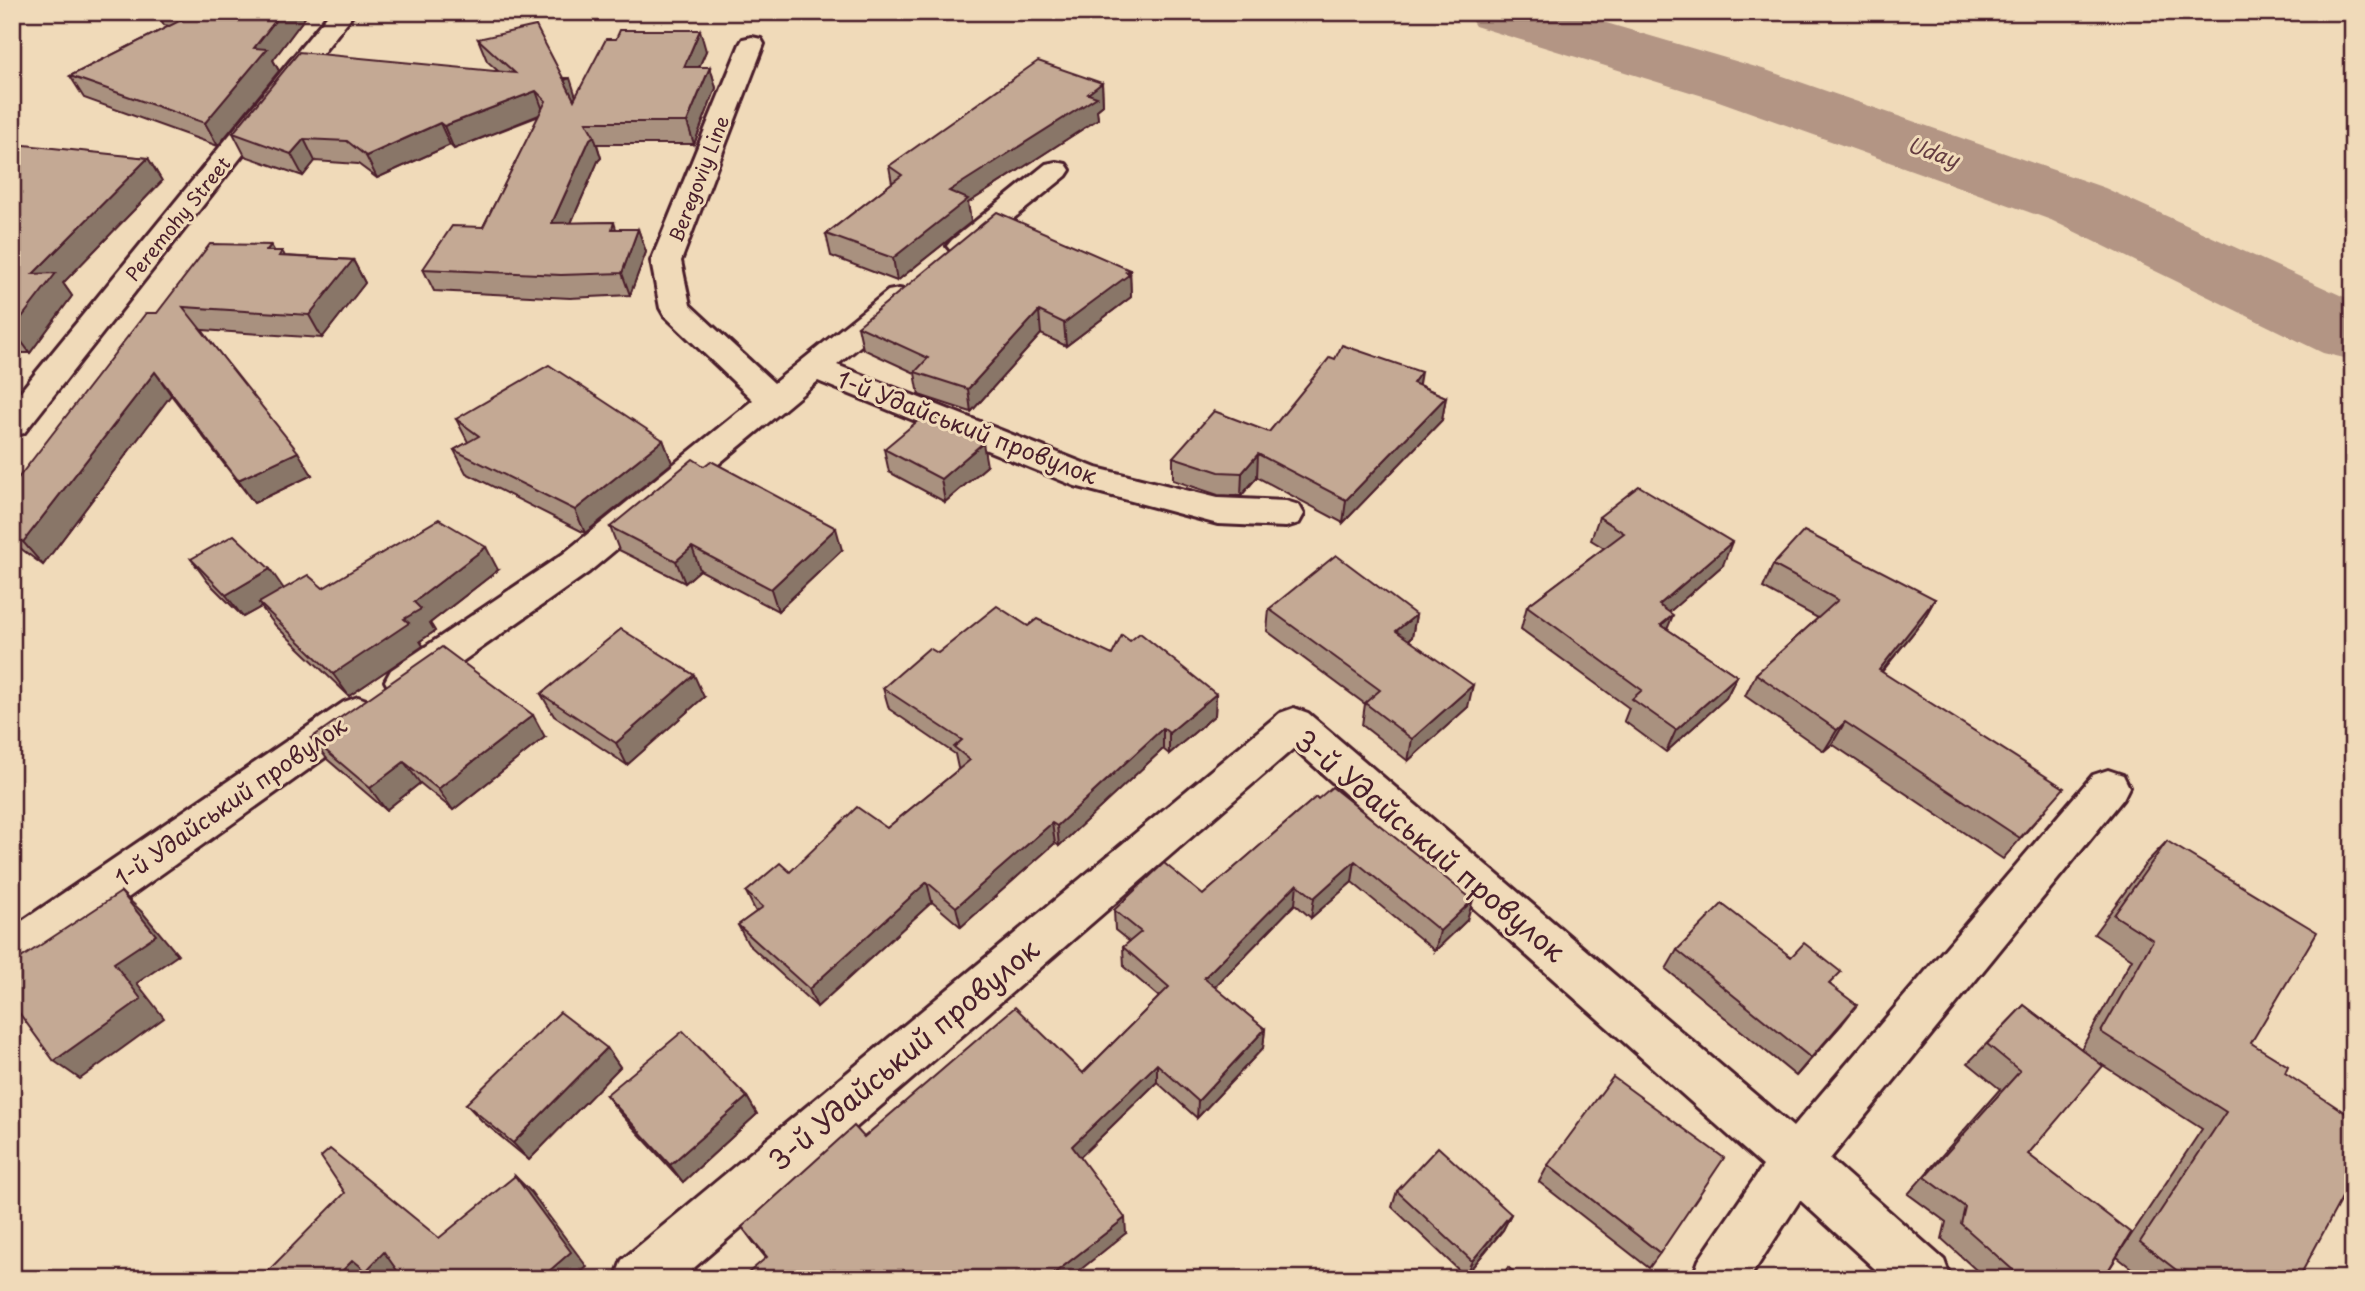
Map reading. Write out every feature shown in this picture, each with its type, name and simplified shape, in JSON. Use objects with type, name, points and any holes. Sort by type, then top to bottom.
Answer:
[{"type":"street","name":"Peremohy Street","points":[[12,425],[343,12]]},
{"type":"street","name":"Beregoviy Line","points":[[752,44],[666,261],[675,308],[774,401]]},
{"type":"street","name":"1-й Удайський провулок","points":[[12,954],[576,563],[1056,170]]},
{"type":"street","name":"1-й Удайський провулок","points":[[814,368],[1087,478],[1218,511],[1286,514]]},
{"type":"street","name":"3-й Удайський провулок","points":[[641,1279],[1294,724],[1796,1162],[1925,1279]]},
{"type":"street","points":[[1718,1279],[1796,1162],[2108,787]]},
{"type":"building","points":[[197,12],[282,12],[254,48],[267,49],[205,123],[70,76]]},
{"type":"building","points":[[536,26],[563,78],[570,78],[564,80],[574,100],[606,39],[616,39],[620,30],[700,30],[684,67],[710,67],[687,122],[586,122],[594,136],[590,139],[552,223],[614,222],[612,229],[638,229],[622,273],[561,275],[423,269],[452,226],[483,227],[546,101],[536,91],[444,126],[440,123],[366,156],[347,141],[304,139],[291,154],[233,133],[299,52],[515,73],[478,39]]},
{"type":"building","points":[[1038,61],[1102,83],[1088,94],[1097,97],[949,191],[968,199],[893,258],[826,234],[902,175],[889,166]]},
{"type":"building","points":[[15,144],[148,158],[33,274],[56,273],[12,330],[12,146]]},
{"type":"building","points":[[997,212],[1130,270],[1126,272],[1130,274],[1064,323],[1039,311],[968,389],[915,372],[928,358],[858,326]]},
{"type":"building","points":[[210,244],[271,245],[266,251],[282,251],[279,256],[353,260],[309,315],[183,307],[298,452],[238,480],[155,372],[23,542],[12,534],[12,486],[146,313],[157,313]]},
{"type":"building","points":[[1342,345],[1421,372],[1413,383],[1446,397],[1346,500],[1258,454],[1242,473],[1219,472],[1173,457],[1214,411],[1269,432],[1330,357],[1335,359]]},
{"type":"building","points":[[549,365],[663,440],[575,510],[454,450],[479,436],[456,419]]},
{"type":"building","points":[[926,414],[983,443],[941,479],[884,449]]},
{"type":"building","points":[[693,459],[704,466],[711,461],[836,528],[771,589],[692,547],[676,561],[610,527]]},
{"type":"building","points":[[1639,486],[1732,542],[1659,605],[1673,615],[1661,625],[1737,676],[1676,730],[1632,699],[1642,690],[1527,606],[1624,533],[1599,517]]},
{"type":"building","points":[[439,519],[486,547],[414,602],[421,609],[404,619],[409,623],[333,674],[259,603],[308,575],[323,588]]},
{"type":"building","points":[[1804,531],[1935,599],[1879,670],[2064,788],[2020,838],[1845,722],[1837,730],[1756,674],[1838,600],[1773,565]]},
{"type":"building","points":[[234,535],[270,569],[226,595],[191,559]]},
{"type":"building","points":[[1336,555],[1416,615],[1396,631],[1473,685],[1412,739],[1365,703],[1380,690],[1269,609]]},
{"type":"building","points":[[997,606],[1028,626],[1037,619],[1112,655],[1122,635],[1130,641],[1140,633],[1216,694],[1169,733],[1163,728],[1057,826],[1052,823],[956,907],[927,882],[809,989],[738,925],[763,907],[746,892],[780,863],[790,872],[857,807],[887,828],[970,760],[954,747],[962,740],[883,688],[929,648],[938,653]]},
{"type":"building","points":[[621,629],[694,675],[616,743],[541,694]]},
{"type":"building","points":[[442,647],[533,715],[438,789],[404,762],[370,788],[311,738]]},
{"type":"building","points":[[1332,787],[1473,900],[1440,931],[1355,861],[1314,898],[1297,884],[1204,978],[1265,1029],[1198,1101],[1157,1064],[1072,1146],[1125,1218],[1047,1279],[741,1279],[767,1257],[742,1227],[854,1126],[864,1137],[1015,1007],[1083,1073],[1169,987],[1123,947],[1141,932],[1114,910],[1164,863],[1203,895],[1316,797],[1318,799]]},
{"type":"building","points":[[2167,841],[2317,932],[2251,1043],[2288,1066],[2285,1073],[2353,1118],[2353,1177],[2302,1272],[2311,1279],[2188,1279],[2140,1242],[2226,1112],[2101,1032],[2153,940],[2114,915]]},
{"type":"building","points":[[121,892],[156,935],[114,963],[141,999],[54,1061],[12,1003],[12,964]]},
{"type":"building","points":[[1722,904],[1791,957],[1804,943],[1841,972],[1829,984],[1857,1005],[1811,1058],[1677,950]]},
{"type":"building","points":[[2024,1005],[2103,1066],[2028,1154],[2131,1233],[2103,1279],[2023,1279],[1961,1224],[1965,1207],[1925,1177],[2020,1071],[1987,1044]]},
{"type":"building","points":[[560,1012],[607,1048],[513,1143],[466,1104]]},
{"type":"building","points":[[683,1031],[747,1097],[670,1165],[606,1095]]},
{"type":"building","points":[[1613,1077],[1724,1158],[1660,1253],[1548,1165]]},
{"type":"building","points":[[1438,1147],[1511,1214],[1472,1261],[1397,1191]]},
{"type":"building","points":[[330,1149],[439,1238],[515,1176],[571,1252],[540,1279],[403,1279],[384,1252],[366,1271],[353,1260],[334,1279],[260,1279],[345,1193],[321,1157]]},
{"type":"building","points":[[1508,1267],[1521,1279],[1500,1279]]},
{"type":"waterway","name":"Uday","points":[[1498,12],[1741,85],[2078,204],[2353,334]]}]
